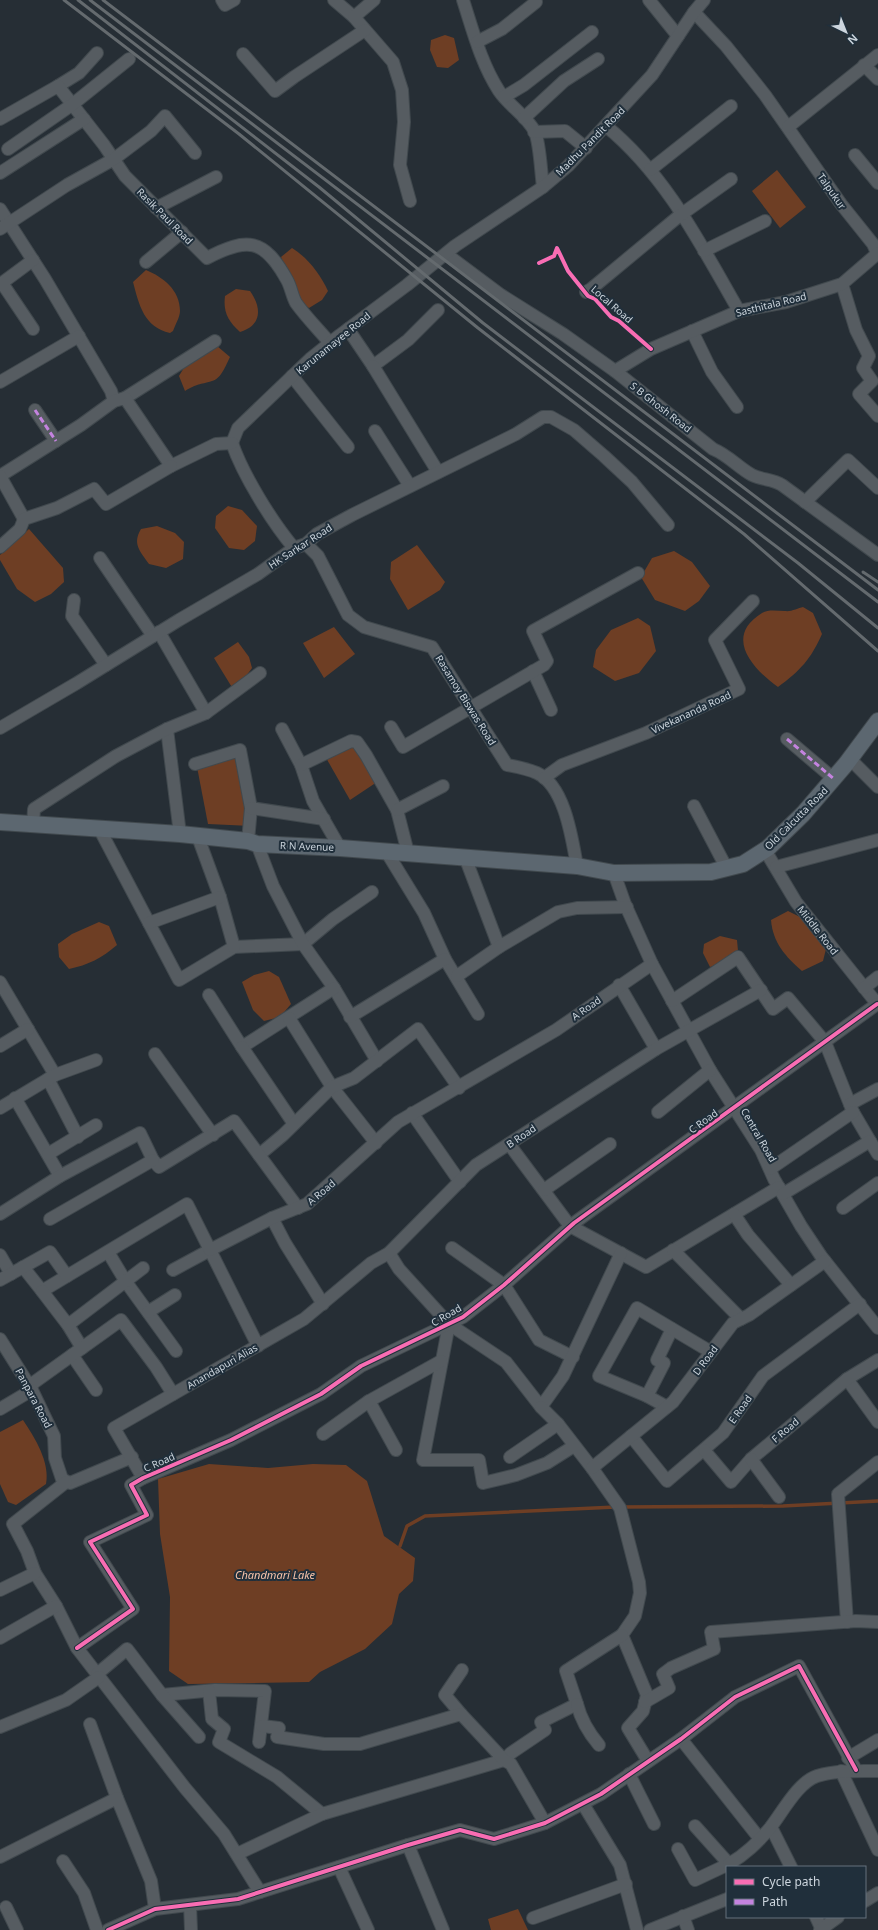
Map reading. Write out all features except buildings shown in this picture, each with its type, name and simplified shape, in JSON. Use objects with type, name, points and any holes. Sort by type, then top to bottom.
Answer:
[{"type":"main road","name":"Old Calcutta Road","points":[[614,873],[711,872],[726,867],[743,864],[765,850],[803,814],[850,760],[878,721]]},
{"type":"main road","name":"R N Avenue","points":[[0,822],[100,830],[180,834],[253,843],[386,851],[577,866],[614,873]]},
{"type":"street","points":[[222,0],[225,5],[234,0]]},
{"type":"street","points":[[334,0],[354,17],[393,62],[402,90],[404,122],[400,165],[410,202]]},
{"type":"street","points":[[354,17],[374,0]]},
{"type":"street","points":[[463,0],[480,53],[489,72],[504,97],[524,118],[534,132],[543,187]]},
{"type":"street","points":[[649,0],[678,36]]},
{"type":"street","name":"Madhu Pandit Road","points":[[446,254],[543,187],[586,148],[652,75],[694,12],[704,0]]},
{"type":"street","points":[[477,42],[502,29],[536,2]]},
{"type":"street","name":"Talpukur","points":[[694,12],[726,46],[788,127],[841,204],[873,244],[878,253]]},
{"type":"street","points":[[243,54],[275,91],[313,63],[365,30]]},
{"type":"street","points":[[504,97],[524,85],[592,32]]},
{"type":"street","points":[[0,119],[79,74],[97,53]]},
{"type":"street","points":[[788,127],[878,55]]},
{"type":"street","points":[[8,149],[73,104],[129,58]]},
{"type":"street","points":[[524,118],[564,80],[598,59]]},
{"type":"street","points":[[864,65],[878,79]]},
{"type":"street","name":"Rasik Paul Road","points":[[58,86],[84,118],[125,176],[207,258],[238,245],[248,244],[266,251],[287,280],[296,302],[330,343]]},
{"type":"street","points":[[650,170],[731,106]]},
{"type":"street","points":[[4,226],[67,185],[114,159],[151,131],[165,116],[195,153]]},
{"type":"street","points":[[0,173],[84,118]]},
{"type":"street","points":[[606,126],[620,137],[672,197],[740,311]]},
{"type":"street","points":[[534,132],[565,131],[586,148]]},
{"type":"street","points":[[855,155],[878,183]]},
{"type":"street","points":[[156,208],[216,177]]},
{"type":"street","name":"Local Road","points":[[586,292],[682,214],[731,179]]},
{"type":"street","points":[[0,210],[4,226],[33,260],[111,391],[171,466]]},
{"type":"street","points":[[704,251],[765,221]]},
{"type":"street","points":[[146,262],[182,232]]},
{"type":"street","name":"Sasthitala Road","points":[[615,371],[646,351],[740,311],[786,302],[842,284],[878,253]]},
{"type":"street","name":"Karunamayee Road","points":[[232,443],[238,428],[292,376],[330,343],[408,285],[446,254]]},
{"type":"street","name":"S B Ghosh Road","points":[[446,254],[501,295],[563,334],[615,371],[713,449],[720,452],[762,480],[778,482],[878,555]]},
{"type":"street","points":[[33,260],[2,283],[33,329]]},
{"type":"street","points":[[842,284],[856,330],[869,356],[863,368],[872,381],[859,394],[878,416]]},
{"type":"street","points":[[373,366],[408,340],[438,310]]},
{"type":"street","points":[[348,329],[373,366],[438,472]]},
{"type":"street","points":[[692,331],[712,372],[736,407]]},
{"type":"street","points":[[0,382],[79,336]]},
{"type":"street","points":[[24,519],[0,476],[119,400],[216,341]]},
{"type":"street","points":[[292,376],[348,447]]},
{"type":"street","points":[[35,410],[56,441]]},
{"type":"street","name":"HK Sarkar Road","points":[[0,728],[258,574],[294,548],[306,544],[317,534],[516,434],[543,417],[551,417],[574,430],[604,456],[632,482],[668,526]]},
{"type":"street","points":[[375,432],[410,486]]},
{"type":"street","points":[[0,547],[20,529],[24,519],[57,508],[94,489],[106,504],[171,466],[216,444],[232,443],[240,464],[282,534],[294,548]]},
{"type":"street","points":[[805,502],[848,460],[878,488]]},
{"type":"street","name":"Rasamoy Biswas Road","points":[[306,544],[318,556],[348,615],[364,627],[432,647],[507,765],[538,773],[552,785],[566,814],[577,866]]},
{"type":"street","points":[[100,558],[156,634],[206,714]]},
{"type":"street","points":[[391,727],[403,747],[533,671],[547,661],[533,631],[638,574]]},
{"type":"street","points":[[74,600],[72,616],[106,665]]},
{"type":"street","name":"Vivekananda Road","points":[[544,778],[562,765],[646,733],[739,689],[715,640],[753,601]]},
{"type":"street","points":[[533,671],[551,710]]},
{"type":"street","points":[[33,825],[34,809],[56,794],[116,756],[167,729],[206,714],[260,673]]},
{"type":"street","points":[[167,729],[180,834]]},
{"type":"street","points":[[282,729],[300,765],[313,801],[340,848]]},
{"type":"street","points":[[787,739],[834,779]]},
{"type":"street","points":[[300,765],[351,741],[357,742],[397,810],[408,853]]},
{"type":"street","points":[[195,764],[240,750],[251,808],[253,843],[303,944],[334,988],[377,1061]]},
{"type":"street","points":[[850,760],[878,787]]},
{"type":"street","points":[[397,810],[443,786]]},
{"type":"street","points":[[694,806],[726,867]]},
{"type":"street","points":[[251,808],[324,818]]},
{"type":"street","points":[[100,830],[179,980],[234,947],[303,944],[333,919],[372,892]]},
{"type":"street","points":[[198,837],[220,897],[234,947]]},
{"type":"street","points":[[776,867],[878,840]]},
{"type":"street","name":"Middle Road","points":[[765,850],[796,902],[878,1004]]},
{"type":"street","points":[[386,851],[424,913],[446,959],[478,1014]]},
{"type":"street","points":[[465,857],[499,947]]},
{"type":"street","name":"Central Road","points":[[614,873],[652,964],[710,1070],[761,1150],[801,1226],[825,1261],[878,1328]]},
{"type":"street","points":[[149,923],[220,897]]},
{"type":"street","points":[[457,976],[499,947],[558,912],[577,908],[627,907]]},
{"type":"street","points":[[672,1001],[738,958],[773,1008],[788,998],[825,1042],[851,1108],[878,1154]]},
{"type":"street","points":[[350,1017],[446,959]]},
{"type":"street","name":"A Road","points":[[173,1270],[272,1218],[307,1204],[398,1122],[459,1088],[556,1030],[619,985],[652,964]]},
{"type":"street","points":[[864,988],[878,977]]},
{"type":"street","points":[[0,982],[28,1028],[78,1137]]},
{"type":"street","points":[[619,985],[656,1049]]},
{"type":"street","points":[[242,1046],[289,1018],[334,988]]},
{"type":"street","name":"B Road","points":[[371,1263],[389,1253],[476,1166],[656,1049],[761,990]]},
{"type":"street","points":[[209,995],[294,1124]]},
{"type":"street","name":"C Road","points":[[77,1648],[134,1609],[90,1542],[147,1515],[130,1485],[231,1440],[321,1394],[361,1366],[462,1317],[504,1285],[570,1226],[878,1004]]},
{"type":"street","points":[[289,1018],[332,1087],[376,1143]]},
{"type":"street","points":[[0,1046],[28,1028]]},
{"type":"street","points":[[259,1155],[332,1087],[354,1078],[418,1029],[459,1088]]},
{"type":"street","points":[[155,1054],[213,1135]]},
{"type":"street","points":[[0,1108],[51,1077],[96,1060]]},
{"type":"street","points":[[658,1112],[710,1070]]},
{"type":"street","points":[[770,1169],[878,1089]]},
{"type":"street","points":[[16,1098],[60,1176]]},
{"type":"street","points":[[412,1113],[460,1182]]},
{"type":"street","points":[[0,1214],[60,1176],[140,1133],[153,1160],[159,1167],[234,1121],[298,1208]]},
{"type":"street","points":[[48,1154],[96,1125]]},
{"type":"street","points":[[509,1144],[570,1226],[646,1266],[734,1214],[870,1141]]},
{"type":"street","points":[[544,1190],[610,1144]]},
{"type":"street","points":[[50,1219],[153,1160]]},
{"type":"street","points":[[843,1208],[878,1183]]},
{"type":"street","points":[[42,1290],[187,1204],[258,1346]]},
{"type":"street","points":[[734,1214],[748,1235],[791,1285]]},
{"type":"street","points":[[272,1218],[285,1243],[323,1304]]},
{"type":"street","points":[[452,1248],[504,1285],[539,1340],[573,1357]]},
{"type":"street","points":[[673,1250],[741,1319]]},
{"type":"street","points":[[0,1280],[50,1252],[67,1276]]},
{"type":"street","points":[[108,1252],[126,1282],[176,1351]]},
{"type":"street","points":[[389,1253],[399,1269],[449,1324],[506,1362],[541,1406],[558,1424],[592,1468],[620,1508],[639,1582],[640,1593],[634,1616],[622,1634],[566,1671],[580,1716],[589,1733],[599,1745]]},
{"type":"street","points":[[541,1406],[563,1376],[573,1357],[621,1253]]},
{"type":"street","points":[[0,1255],[10,1274]]},
{"type":"street","name":"D Road","points":[[592,1468],[673,1402],[733,1323],[825,1261]]},
{"type":"street","name":"Anandapuri Alias","points":[[143,1478],[114,1428],[304,1319],[371,1263]]},
{"type":"street","points":[[23,1267],[68,1325],[82,1348]]},
{"type":"street","points":[[68,1325],[143,1268]]},
{"type":"street","points":[[148,1312],[175,1295]]},
{"type":"street","name":"E Road","points":[[631,1436],[667,1481],[723,1433],[763,1376],[860,1304]]},
{"type":"street","points":[[667,1407],[647,1396],[599,1376],[637,1308],[712,1352]]},
{"type":"street","points":[[0,1409],[121,1320],[156,1366],[173,1394]]},
{"type":"street","points":[[449,1324],[423,1460],[479,1460],[483,1483],[516,1475],[547,1463],[574,1446]]},
{"type":"street","points":[[647,1396],[664,1363],[657,1360],[672,1329]]},
{"type":"street","name":"Panpara Road","points":[[0,1340],[30,1388],[54,1436],[55,1458],[62,1479],[66,1482]]},
{"type":"street","points":[[72,1355],[96,1390]]},
{"type":"street","name":"F Road","points":[[704,1450],[731,1482],[751,1459],[846,1379],[878,1360]]},
{"type":"street","points":[[323,1434],[369,1401],[441,1361]]},
{"type":"street","points":[[846,1379],[878,1422]]},
{"type":"street","points":[[369,1401],[396,1450]]},
{"type":"street","points":[[510,1457],[558,1424]]},
{"type":"street","points":[[132,1457],[70,1483],[66,1482],[13,1524],[27,1551],[35,1573],[56,1606],[77,1648],[185,1788],[224,1834],[260,1892]]},
{"type":"street","points":[[751,1459],[779,1497]]},
{"type":"street","points":[[847,1622],[838,1494],[878,1462]]},
{"type":"street","points":[[0,1590],[35,1573]]},
{"type":"street","points":[[0,1638],[56,1606]]},
{"type":"street","points":[[646,1702],[670,1688],[663,1674],[671,1668],[714,1649],[711,1632],[847,1622],[878,1622]]},
{"type":"street","points":[[622,1634],[647,1695],[643,1711],[628,1728],[648,1762]]},
{"type":"street","points":[[0,1727],[66,1700],[98,1676],[127,1649],[162,1696],[199,1737]]},
{"type":"street","points":[[108,1930],[155,1908],[238,1899],[408,1844],[460,1830],[494,1839],[545,1823],[601,1794],[681,1739],[735,1697],[799,1666],[848,1758],[856,1770]]},
{"type":"street","points":[[462,1670],[445,1695],[504,1760],[511,1764],[545,1823]]},
{"type":"street","points":[[162,1696],[210,1691],[265,1691],[259,1742]]},
{"type":"street","points":[[210,1691],[212,1719],[224,1729],[219,1742],[277,1777],[322,1814]]},
{"type":"street","points":[[237,1854],[322,1814],[504,1760],[511,1753],[545,1730],[541,1722],[577,1704]]},
{"type":"street","points":[[262,1726],[279,1728],[277,1737],[324,1744],[360,1744],[461,1714]]},
{"type":"street","points":[[90,1724],[117,1798],[151,1881],[155,1908]]},
{"type":"street","points":[[681,1739],[760,1839]]},
{"type":"street","points":[[848,1758],[878,1740]]},
{"type":"street","points":[[841,1771],[878,1850]]},
{"type":"street","points":[[696,1826],[729,1866],[746,1854],[771,1827],[795,1793],[815,1776],[841,1771],[878,1771]]},
{"type":"street","points":[[629,1774],[654,1824]]},
{"type":"street","points":[[0,1857],[117,1798]]},
{"type":"street","points":[[583,1804],[620,1865],[637,1930]]},
{"type":"street","points":[[771,1827],[790,1866]]},
{"type":"street","points":[[408,1844],[443,1930]]},
{"type":"street","points":[[678,1849],[695,1880],[726,1867]]},
{"type":"street","points":[[63,1861],[84,1893],[97,1930]]},
{"type":"street","points":[[339,1867],[368,1930]]},
{"type":"street","points":[[533,1918],[626,1884]]},
{"type":"street","points":[[866,1900],[878,1893]]},
{"type":"street","points":[[650,1930],[726,1899]]},
{"type":"street","points":[[2,1904],[17,1930]]},
{"type":"street","points":[[190,1905],[191,1930]]},
{"type":"street","points":[[683,1916],[688,1930]]},
{"type":"street","points":[[816,1918],[821,1929],[837,1918]]},
{"type":"water","points":[[445,35],[454,38],[459,60],[448,68],[437,67],[430,50],[431,40]]},
{"type":"water","points":[[777,170],[806,207],[780,228],[752,191]]},
{"type":"water","points":[[292,248],[313,267],[328,291],[322,300],[309,308],[300,302],[281,257]]},
{"type":"water","points":[[146,270],[158,276],[169,285],[177,297],[180,313],[173,331],[170,333],[154,326],[148,320],[140,307],[133,282]]},
{"type":"water","points":[[236,289],[250,291],[257,304],[258,310],[258,315],[253,325],[240,332],[229,320],[225,307],[225,296]]},
{"type":"water","points":[[217,346],[230,357],[221,375],[215,380],[196,385],[185,391],[179,376],[188,361]]},
{"type":"water","points":[[228,506],[242,510],[257,526],[255,541],[244,550],[229,548],[215,528],[216,516]]},
{"type":"water","points":[[157,526],[175,533],[184,542],[183,559],[166,568],[149,564],[140,551],[137,543],[138,534],[141,529]]},
{"type":"water","points":[[29,529],[63,568],[64,582],[51,594],[35,602],[17,589],[0,560],[0,555]]},
{"type":"water","points":[[417,545],[445,582],[440,590],[408,610],[390,579],[391,562]]},
{"type":"water","points":[[674,551],[692,562],[710,586],[699,601],[685,611],[655,600],[641,577],[652,558]]},
{"type":"water","points":[[803,607],[813,613],[822,634],[809,658],[799,670],[778,687],[759,671],[746,652],[743,642],[745,632],[750,622],[762,613],[773,610],[790,611]]},
{"type":"water","points":[[638,618],[650,626],[656,651],[639,673],[615,681],[593,667],[596,650],[611,630]]},
{"type":"water","points":[[334,627],[355,654],[324,678],[303,643]]},
{"type":"water","points":[[238,642],[249,657],[252,668],[244,679],[233,689],[214,658]]},
{"type":"water","points":[[352,742],[377,782],[350,800],[325,756]]},
{"type":"water","points":[[235,751],[251,826],[208,824],[197,767]]},
{"type":"water","points":[[788,911],[802,918],[826,949],[823,961],[802,971],[785,954],[774,936],[772,928],[771,920]]},
{"type":"water","points":[[99,922],[109,926],[117,945],[106,954],[94,960],[69,969],[59,957],[58,944],[72,934]]},
{"type":"water","points":[[720,936],[737,940],[738,951],[719,964],[710,967],[703,953],[704,944]]},
{"type":"water","points":[[269,971],[279,977],[291,1004],[280,1017],[264,1021],[253,1010],[242,982],[254,975]]},
{"type":"water","points":[[23,1420],[37,1442],[44,1459],[47,1476],[46,1484],[16,1505],[8,1502],[0,1484],[0,1432]]},
{"type":"water","name":"Chandmari Lake","points":[[209,1464],[268,1468],[313,1464],[346,1465],[367,1481],[384,1536],[415,1558],[413,1581],[399,1594],[392,1624],[365,1649],[320,1672],[309,1682],[188,1684],[169,1671],[170,1597],[160,1534],[158,1479]]},
{"type":"water","points":[[518,1909],[528,1930],[491,1930],[488,1919]]},
{"type":"waterway","points":[[622,1507],[783,1506],[878,1501]]},
{"type":"waterway","points":[[400,1546],[407,1526],[425,1516],[616,1507]]},
{"type":"railway","points":[[64,0],[239,134],[478,328],[744,534],[878,651]]},
{"type":"railway","points":[[78,0],[319,187],[483,323],[798,563],[878,628]]},
{"type":"railway","points":[[90,0],[878,602]]},
{"type":"railway","points":[[103,0],[878,590]]},
{"type":"railway","points":[[863,572],[878,582]]},
{"type":"marked path","points":[[35,410],[56,441]]},
{"type":"marked path","points":[[787,739],[834,779]]},
{"type":"cycle path","points":[[539,263],[554,256],[557,248],[568,271],[588,296],[595,299],[611,317],[619,321],[651,349]]},
{"type":"cycle path","points":[[77,1648],[133,1609],[90,1542],[147,1515],[131,1485],[143,1478],[231,1440],[321,1394],[361,1366],[463,1317],[504,1285],[574,1223],[877,1004]]},
{"type":"cycle path","points":[[108,1930],[155,1909],[238,1899],[460,1830],[494,1839],[545,1823],[601,1794],[681,1739],[735,1697],[799,1666],[856,1770]]}]
